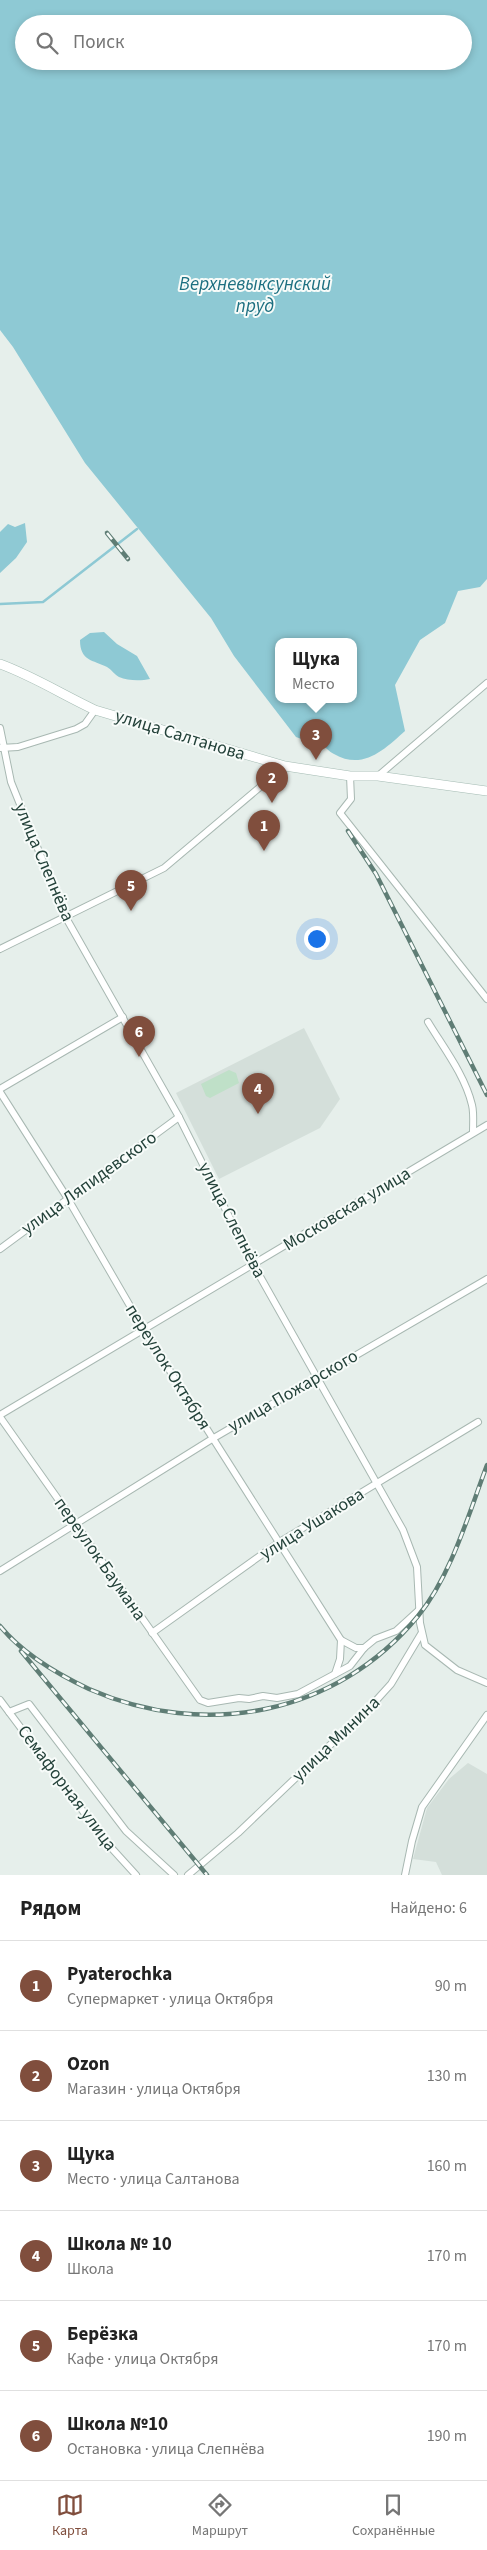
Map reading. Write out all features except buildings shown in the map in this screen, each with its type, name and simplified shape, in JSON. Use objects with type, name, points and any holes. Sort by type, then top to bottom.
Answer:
[{"type":"main road","name":"улица Салтанова","points":[[0,664],[25,674],[95,710],[285,766],[350,776],[378,776],[487,791]]},
{"type":"street","points":[[378,776],[487,683]]},
{"type":"street","points":[[1,747],[18,747],[76,729],[85,724],[95,710]]},
{"type":"street","name":"улица Слепнёва","points":[[0,728],[1,747],[11,782],[24,819],[65,916],[179,1117],[253,1264],[377,1483],[412,1550],[419,1579],[421,1634]]},
{"type":"street","points":[[0,949],[164,868],[285,766]]},
{"type":"street","points":[[350,776],[351,799],[340,813],[487,999]]},
{"type":"street","points":[[0,1090],[123,1017]]},
{"type":"street","points":[[428,1022],[463,1080],[472,1107],[473,1132]]},
{"type":"street","name":"переулок Октября","points":[[0,1090],[68,1199],[144,1330],[341,1640]]},
{"type":"street","name":"улица Ляпидевского","points":[[0,1249],[179,1117]]},
{"type":"street","name":"Московская улица","points":[[0,1416],[253,1264],[303,1237],[473,1132],[487,1126]]},
{"type":"street","name":"улица Пожарского","points":[[0,1571],[212,1438],[316,1376],[487,1279]]},
{"type":"street","name":"переулок Баумана","points":[[0,1416],[200,1700],[208,1703],[239,1698],[249,1699],[263,1696],[277,1698],[298,1694],[335,1674]]},
{"type":"street","name":"улица Ушакова","points":[[152,1633],[278,1543],[478,1422]]},
{"type":"street","points":[[335,1674],[350,1666],[364,1648],[375,1639],[396,1631],[419,1610]]},
{"type":"street","points":[[421,1634],[425,1645],[444,1661],[487,1684]]},
{"type":"street","name":"улица Минина","points":[[188,1875],[238,1833],[372,1705],[390,1684],[421,1634]]},
{"type":"street","points":[[335,1674],[340,1658],[341,1640],[356,1648],[364,1648]]},
{"type":"street","name":"Семафорная улица","points":[[0,1700],[106,1842],[136,1875]]},
{"type":"street","points":[[9,1712],[29,1704],[126,1831],[174,1875]]},
{"type":"street","points":[[405,1875],[422,1807],[487,1715]]},
{"type":"shaded area","points":[[304,1028],[340,1099],[320,1128],[219,1179],[176,1093]]},
{"type":"shaded area","points":[[468,1763],[487,1774],[487,1875],[442,1875],[436,1862],[413,1859],[427,1808],[449,1779]]},
{"type":"green space","points":[[229,1070],[236,1073],[239,1083],[210,1098],[206,1096],[201,1084]]},
{"type":"water","name":"Верхневыксунский пруд","points":[[0,0],[487,0],[487,579],[480,587],[458,591],[445,623],[420,640],[395,685],[405,731],[390,745],[373,756],[355,760],[345,759],[319,744],[296,737],[234,656],[211,618],[85,463],[13,347],[0,330]]},
{"type":"water","points":[[25,523],[27,542],[16,558],[0,573],[0,532],[8,524],[15,527]]},
{"type":"water","points":[[104,632],[117,644],[137,656],[150,679],[134,680],[123,678],[107,667],[85,656],[82,652],[80,640],[90,633]]},
{"type":"waterway","points":[[0,604],[43,602],[137,529]]},
{"type":"railway","points":[[107,533],[128,559]]},
{"type":"railway","points":[[348,831],[376,874],[487,1095]]},
{"type":"railway","points":[[0,1626],[29,1654],[53,1670],[89,1689],[133,1705],[178,1713],[223,1714],[267,1709],[309,1696],[349,1676],[385,1650],[418,1616],[430,1600],[450,1563],[487,1465]]},
{"type":"railway","points":[[21,1651],[207,1875]]},
{"type":"place","name":"Щука","points":[[316,760]]},
{"type":"place","name":"Ozon","points":[[272,803]]},
{"type":"place","name":"Pyaterochka","points":[[264,851]]},
{"type":"place","name":"Берёзка","points":[[131,911]]},
{"type":"place","name":"Школа №10","points":[[139,1057]]},
{"type":"place","name":"Школа № 10","points":[[258,1114]]}]
